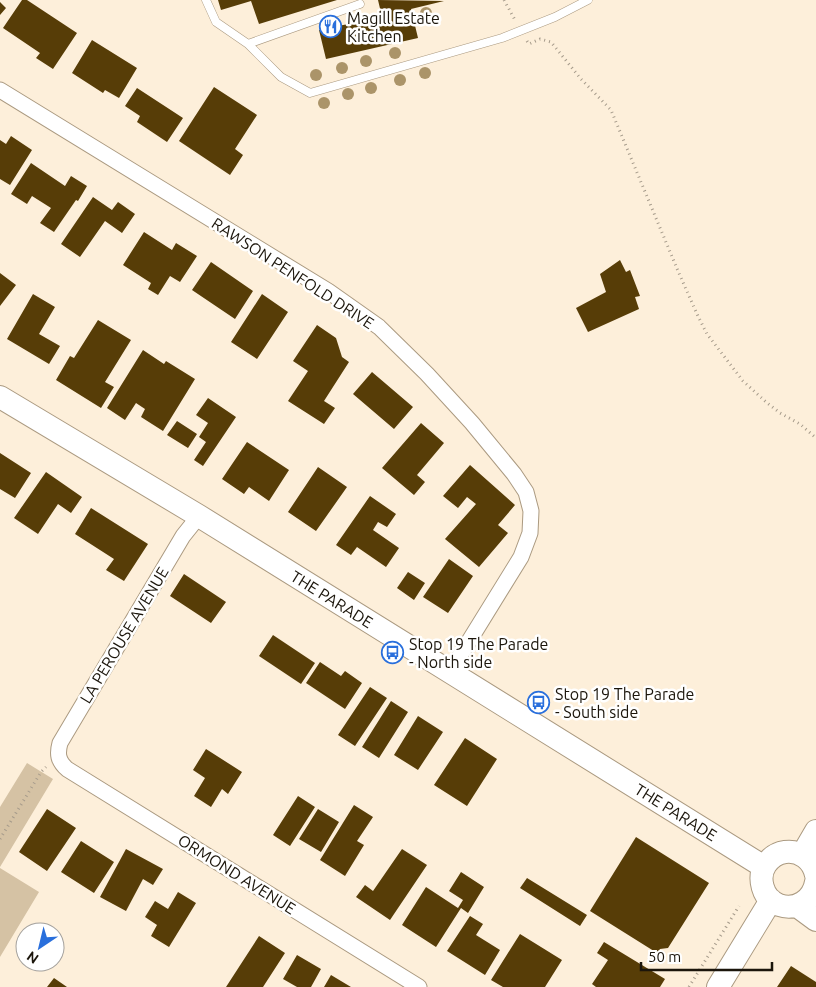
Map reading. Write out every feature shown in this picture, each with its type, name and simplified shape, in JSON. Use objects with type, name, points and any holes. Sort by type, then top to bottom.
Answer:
[{"type":"main road","name":"THE PARADE","points":[[0,397],[199,516],[764,867]]},
{"type":"main road","points":[[802,855],[816,831]]},
{"type":"main road","points":[[816,874],[808,859],[794,852],[784,852],[776,854],[769,860],[761,876],[765,893],[771,900],[779,905],[788,907],[805,902],[811,896],[816,882]]},
{"type":"main road","points":[[718,987],[771,900]]},
{"type":"main road","points":[[796,906],[816,920]]},
{"type":"street","name":"RAWSON PENFOLD DRIVE","points":[[0,90],[320,286],[379,327],[428,374],[514,474],[526,492],[531,511],[530,533],[520,557],[450,672]]},
{"type":"street","name":"LA PEROUSE AVENUE","points":[[58,757],[60,742],[184,536],[199,516]]},
{"type":"street","name":"ORMOND AVENUE","points":[[58,757],[61,764],[67,769],[419,987]]},
{"type":"lane","points":[[206,0],[216,22],[248,44],[281,77],[310,93],[502,38],[555,17],[588,0]]},
{"type":"lane","points":[[248,44],[360,4]]},
{"type":"path","points":[[504,0],[529,44],[540,39],[551,42],[581,79],[611,110],[707,334],[743,381],[780,413],[800,424],[816,438]]},
{"type":"path","points":[[0,839],[40,772],[58,757]]},
{"type":"path","points":[[689,987],[739,906]]},
{"type":"shaded area","points":[[27,763],[53,779],[0,867],[0,807]]},
{"type":"shaded area","points":[[0,868],[39,892],[21,922],[15,922],[15,932],[0,957]]},
{"type":"building","points":[[22,0],[27,0],[77,33],[53,69],[36,58],[40,53],[3,28]]},
{"type":"building","points":[[218,0],[337,0],[259,24],[251,1],[221,10]]},
{"type":"building","points":[[378,0],[444,1],[411,9],[418,38],[326,59],[319,30],[382,17]]},
{"type":"building","points":[[0,2],[6,8],[0,15]]},
{"type":"building","points":[[92,40],[137,68],[119,98],[105,90],[103,93],[72,73]]},
{"type":"building","points":[[214,87],[257,115],[235,149],[243,155],[230,175],[179,141]]},
{"type":"building","points":[[137,88],[183,118],[167,142],[137,122],[140,116],[125,106]]},
{"type":"building","points":[[11,136],[32,150],[10,185],[0,179],[0,140],[6,144]]},
{"type":"building","points":[[31,163],[65,186],[71,176],[87,186],[54,232],[40,223],[51,208],[32,196],[27,204],[11,194]]},
{"type":"building","points":[[93,197],[112,210],[118,202],[135,214],[122,233],[105,221],[80,257],[61,244]]},
{"type":"building","points":[[144,232],[172,250],[176,243],[197,256],[180,282],[170,276],[158,295],[148,289],[151,283],[123,265]]},
{"type":"building","points":[[620,260],[626,272],[630,270],[640,296],[635,297],[639,309],[588,332],[576,308],[606,292],[600,274]]},
{"type":"building","points":[[211,262],[253,291],[235,319],[192,290]]},
{"type":"building","points":[[0,273],[16,285],[0,306]]},
{"type":"building","points":[[33,294],[55,307],[39,334],[60,346],[49,364],[7,339]]},
{"type":"building","points":[[262,294],[288,312],[257,359],[231,342]]},
{"type":"building","points":[[98,320],[131,340],[105,382],[114,387],[101,408],[56,380],[70,356],[74,358]]},
{"type":"building","points":[[317,325],[336,338],[342,357],[349,362],[324,401],[335,408],[324,424],[288,401],[308,371],[293,361]]},
{"type":"building","points":[[143,350],[164,364],[166,361],[195,379],[163,431],[141,417],[145,409],[136,403],[125,420],[107,408]]},
{"type":"building","points":[[372,372],[413,407],[394,429],[353,394]]},
{"type":"building","points":[[208,398],[236,417],[203,466],[194,460],[206,442],[199,437],[208,423],[196,415]]},
{"type":"building","points":[[177,421],[197,434],[188,448],[167,435]]},
{"type":"building","points":[[421,423],[444,443],[417,475],[425,482],[414,495],[382,468]]},
{"type":"building","points":[[247,442],[289,470],[269,501],[249,487],[244,494],[222,479]]},
{"type":"building","points":[[0,453],[31,473],[15,498],[0,489]]},
{"type":"building","points":[[470,465],[515,505],[498,525],[508,533],[479,567],[445,539],[476,504],[467,497],[458,508],[443,496]]},
{"type":"building","points":[[318,467],[347,487],[316,531],[288,512]]},
{"type":"building","points":[[46,472],[82,497],[71,513],[58,504],[38,534],[14,518]]},
{"type":"building","points":[[370,496],[396,514],[387,527],[378,522],[373,530],[399,548],[386,567],[357,547],[351,555],[336,545]]},
{"type":"building","points":[[91,508],[148,544],[124,581],[106,570],[114,559],[75,534]]},
{"type":"building","points":[[449,559],[473,576],[448,613],[423,597]]},
{"type":"building","points":[[408,572],[425,583],[414,600],[397,588]]},
{"type":"building","points":[[184,574],[226,602],[211,623],[170,596]]},
{"type":"building","points":[[273,635],[315,663],[301,684],[259,656]]},
{"type":"building","points":[[320,662],[341,676],[345,671],[362,683],[345,709],[306,683]]},
{"type":"building","points":[[370,687],[387,698],[355,746],[338,735]]},
{"type":"building","points":[[391,701],[408,712],[379,758],[362,747]]},
{"type":"building","points":[[418,716],[443,732],[418,770],[394,755]]},
{"type":"building","points":[[465,738],[497,759],[467,806],[434,785]]},
{"type":"building","points":[[206,749],[242,772],[228,794],[222,789],[211,807],[194,796],[205,778],[193,770]]},
{"type":"building","points":[[298,796],[315,807],[290,846],[273,835]]},
{"type":"building","points":[[354,805],[373,817],[357,841],[364,845],[345,876],[320,860]]},
{"type":"building","points":[[47,809],[76,828],[47,871],[19,852]]},
{"type":"building","points":[[318,809],[339,822],[321,852],[299,839]]},
{"type":"building","points":[[636,837],[709,883],[668,948],[660,949],[657,953],[590,911]]},
{"type":"building","points":[[81,841],[114,862],[94,893],[61,872]]},
{"type":"building","points":[[126,849],[163,869],[153,885],[143,879],[126,911],[100,897]]},
{"type":"building","points":[[402,849],[427,865],[390,920],[356,897],[365,885],[373,891]]},
{"type":"building","points":[[461,872],[484,887],[468,913],[461,908],[436,947],[402,925],[426,887],[458,908],[463,900],[449,891]]},
{"type":"building","points":[[527,878],[587,915],[580,926],[520,888]]},
{"type":"building","points":[[178,892],[196,903],[169,947],[151,936],[157,925],[145,917],[155,901],[168,909]]},
{"type":"building","points":[[470,916],[483,924],[476,935],[500,950],[485,975],[447,951]]},
{"type":"building","points":[[520,934],[562,960],[545,987],[503,987],[491,980]]},
{"type":"building","points":[[259,936],[285,953],[263,987],[226,987]]},
{"type":"building","points":[[604,942],[665,979],[660,987],[596,987],[592,984],[608,960],[597,953]]},
{"type":"building","points":[[297,955],[321,969],[311,987],[297,987],[283,979]]},
{"type":"building","points":[[791,966],[816,982],[816,987],[777,987]]},
{"type":"building","points":[[331,975],[351,987],[324,987]]},
{"type":"building","points":[[54,978],[67,987],[47,987]]},
{"type":"place","name":"Magill Estate Kitchen","points":[[331,27]]},
{"type":"place","name":"Stop 19 The Parade - North side","points":[[393,653]]},
{"type":"place","name":"Stop 19 The Parade - South side","points":[[539,703]]}]
